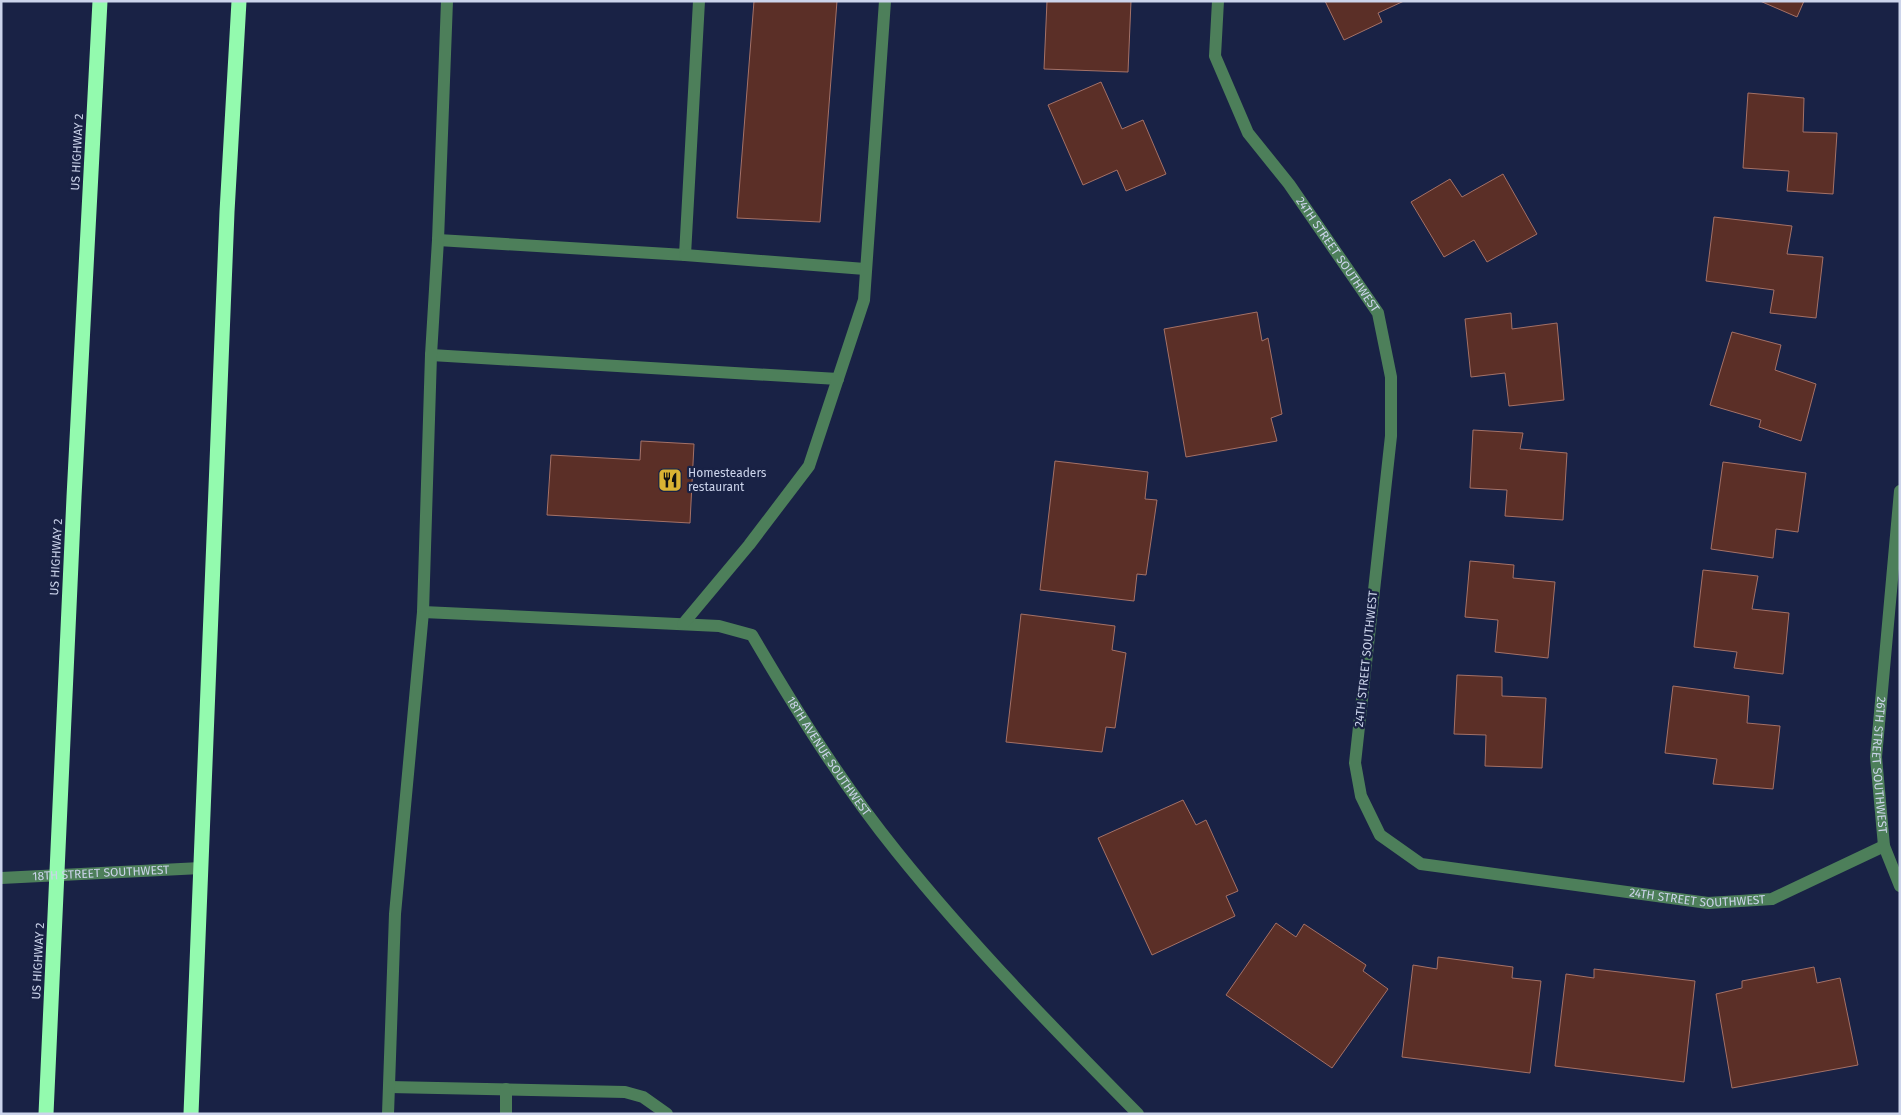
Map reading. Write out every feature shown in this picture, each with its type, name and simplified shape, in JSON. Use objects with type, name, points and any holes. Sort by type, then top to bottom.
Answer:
[{"type":"highway","name":"US HIGHWAY 2","points":[[46,1114],[74,497],[100,1]]},
{"type":"highway","points":[[191,1114],[227,212],[239,1]]},
{"type":"street","points":[[388,1114],[395,914],[424,612],[431,354],[438,240],[447,1]]},
{"type":"street","points":[[685,256],[699,1]]},
{"type":"street","points":[[683,624],[749,544],[809,466],[864,300],[864,269],[885,1]]},
{"type":"street","name":"24TH STREET SOUTHWEST","points":[[1218,1],[1215,56],[1248,133],[1289,184],[1378,313],[1389,368],[1391,436],[1355,763],[1361,796],[1380,835],[1421,864],[1708,903],[1772,899],[1884,846]]},
{"type":"street","points":[[438,240],[864,269]]},
{"type":"street","points":[[431,354],[838,379]]},
{"type":"street","name":"26TH STREET SOUTHWEST","points":[[1900,491],[1876,757],[1884,846],[1900,886]]},
{"type":"street","name":"18TH AVENUE SOUTHWEST","points":[[424,612],[719,626],[752,635],[806,727],[896,851],[967,935],[1138,1114]]},
{"type":"street","name":"18TH STREET SOUTHWEST","points":[[1,878],[201,868]]},
{"type":"street","points":[[389,1087],[625,1092],[642,1097],[666,1114]]},
{"type":"street","points":[[506,1089],[506,1114]]},
{"type":"building","points":[[754,1],[837,1],[820,222],[737,218]]},
{"type":"building","points":[[1047,1],[1131,1],[1128,72],[1044,69]]},
{"type":"building","points":[[1325,1],[1404,1],[1378,13],[1382,22],[1344,40]]},
{"type":"building","points":[[1760,1],[1804,1],[1797,17]]},
{"type":"building","points":[[1101,82],[1122,129],[1143,120],[1166,174],[1126,191],[1117,170],[1083,185],[1048,105]]},
{"type":"building","points":[[1748,93],[1804,98],[1803,132],[1837,133],[1833,194],[1787,191],[1789,171],[1743,168]]},
{"type":"building","points":[[1503,174],[1537,234],[1487,262],[1474,240],[1444,257],[1411,202],[1450,179],[1462,197]]},
{"type":"building","points":[[1714,217],[1792,226],[1787,254],[1823,257],[1816,318],[1770,313],[1774,290],[1706,281]]},
{"type":"building","points":[[1257,312],[1262,341],[1268,338],[1282,414],[1271,418],[1277,441],[1186,457],[1164,329]]},
{"type":"building","points":[[1511,313],[1512,329],[1557,323],[1564,400],[1509,406],[1505,373],[1471,377],[1465,319]]},
{"type":"building","points":[[1732,332],[1781,345],[1775,370],[1816,384],[1801,441],[1759,427],[1761,420],[1710,405]]},
{"type":"building","points":[[1473,430],[1523,433],[1520,449],[1567,453],[1563,520],[1505,516],[1507,490],[1470,488]]},
{"type":"building","points":[[641,441],[694,444],[690,523],[547,515],[551,455],[640,460]]},
{"type":"building","points":[[1055,461],[1148,472],[1145,499],[1157,500],[1146,575],[1137,574],[1134,601],[1040,590]]},
{"type":"building","points":[[1723,462],[1806,473],[1798,532],[1776,529],[1773,558],[1711,549]]},
{"type":"building","points":[[1470,561],[1514,565],[1513,578],[1555,582],[1548,658],[1495,652],[1498,620],[1465,617]]},
{"type":"building","points":[[1703,570],[1758,576],[1752,609],[1789,613],[1783,674],[1734,668],[1737,652],[1694,647]]},
{"type":"building","points":[[1021,614],[1115,626],[1112,650],[1126,653],[1115,728],[1106,727],[1102,752],[1006,742]]},
{"type":"building","points":[[1457,675],[1502,677],[1502,696],[1546,698],[1542,768],[1485,766],[1486,735],[1454,734]]},
{"type":"building","points":[[1673,686],[1749,696],[1747,723],[1780,726],[1773,789],[1713,784],[1717,759],[1665,753]]},
{"type":"building","points":[[1183,800],[1196,825],[1206,820],[1238,891],[1226,896],[1235,916],[1152,955],[1098,838]]},
{"type":"building","points":[[1276,923],[1296,937],[1304,924],[1366,965],[1363,971],[1388,989],[1332,1068],[1226,995]]},
{"type":"building","points":[[1438,957],[1513,967],[1512,978],[1541,981],[1530,1073],[1402,1057],[1413,965],[1437,969]]},
{"type":"building","points":[[1814,967],[1817,983],[1840,978],[1858,1065],[1732,1088],[1716,994],[1742,988],[1742,981]]},
{"type":"building","points":[[1594,969],[1695,981],[1684,1082],[1555,1066],[1566,974],[1594,978]]},
{"type":"place","name":"Homesteaders restaurant","points":[[670,480]]}]
